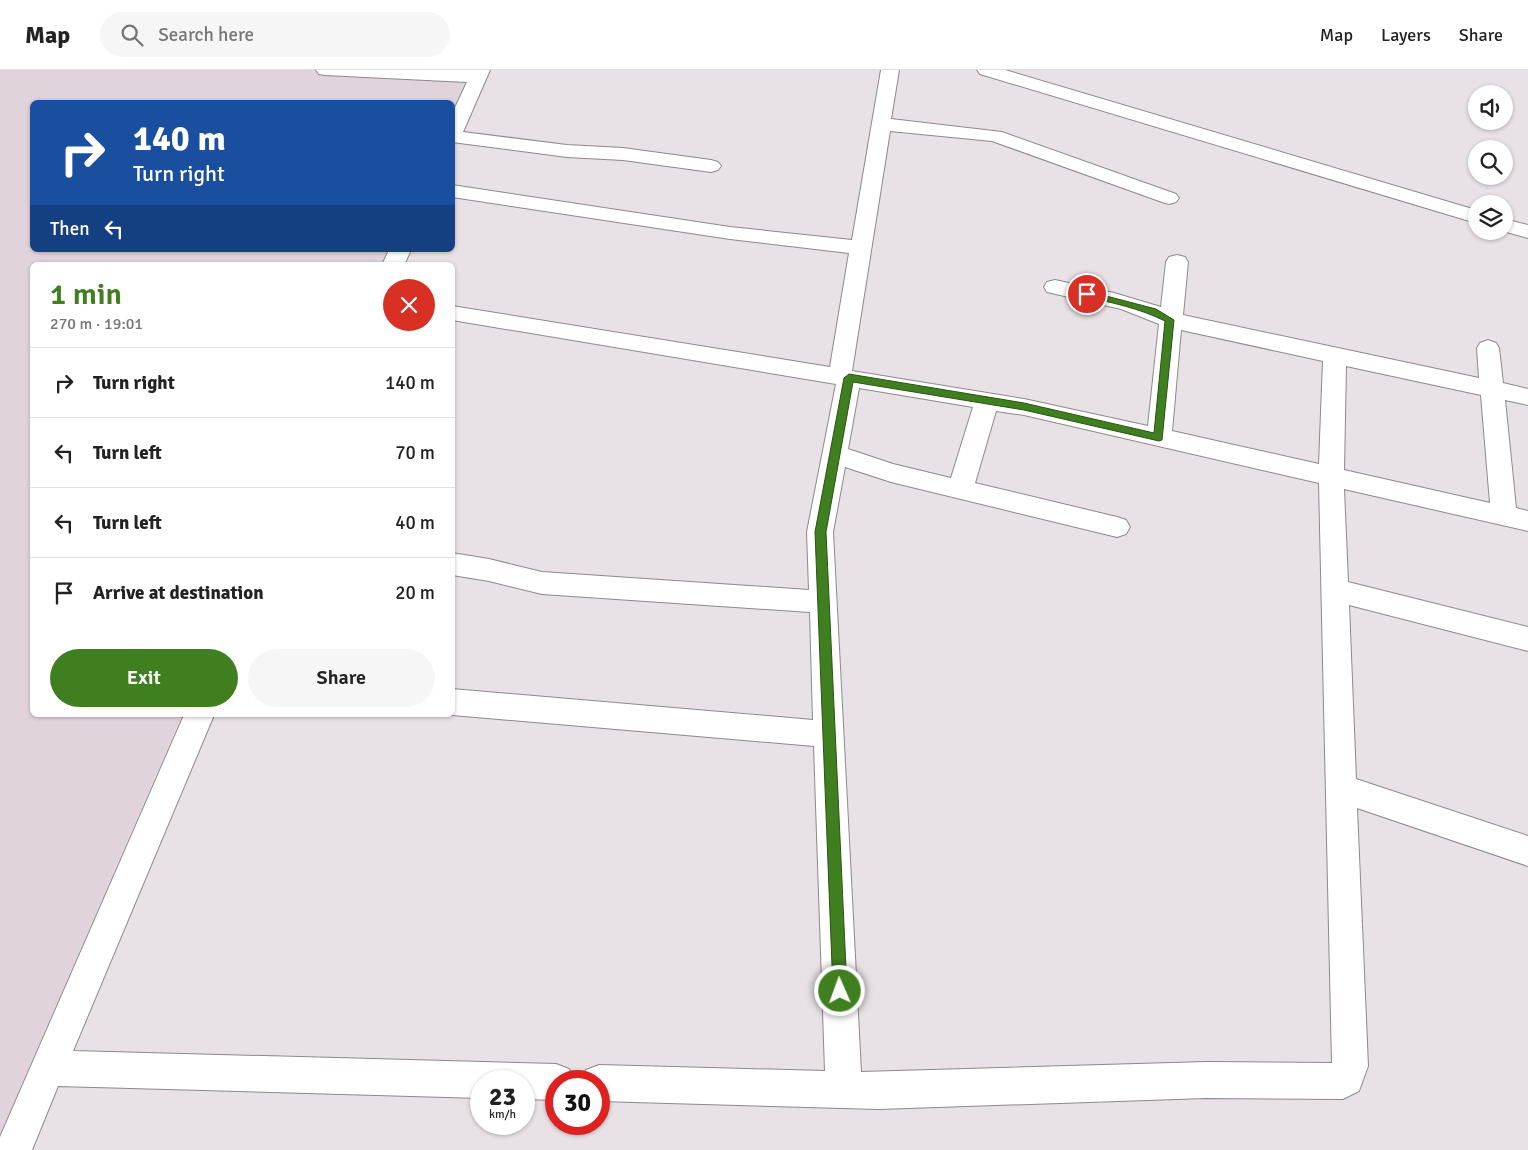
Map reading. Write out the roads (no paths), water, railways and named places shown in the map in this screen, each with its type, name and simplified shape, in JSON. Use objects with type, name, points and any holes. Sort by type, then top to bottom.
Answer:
[{"type":"street","points":[[325,70],[480,74],[455,129]]},
{"type":"street","points":[[844,1090],[820,532],[835,454],[861,248],[890,70]]},
{"type":"street","points":[[986,70],[1468,214]]},
{"type":"street","points":[[881,124],[995,136],[1169,198]]},
{"type":"street","points":[[455,136],[567,151],[623,154],[711,166]]},
{"type":"street","points":[[455,191],[730,234],[861,248]]},
{"type":"street","points":[[1513,228],[1528,232]]},
{"type":"street","points":[[1159,437],[1177,262]]},
{"type":"street","points":[[1055,287],[1134,305],[1170,320],[1528,397]]},
{"type":"street","points":[[455,313],[1024,406],[1528,522]]},
{"type":"street","points":[[1488,348],[1504,516]]},
{"type":"street","points":[[610,1083],[879,1091],[1206,1080],[1343,1081],[1346,1078],[1350,1066],[1331,476],[1335,355]]},
{"type":"street","points":[[960,490],[987,400]]},
{"type":"street","points":[[835,454],[891,473],[1117,527]]},
{"type":"street","points":[[455,564],[489,570],[542,583],[823,602]]},
{"type":"street","points":[[1335,590],[1528,639]]},
{"type":"street","points":[[455,702],[829,734]]},
{"type":"street","points":[[13,1150],[198,717]]},
{"type":"street","points":[[1341,788],[1528,851]]},
{"type":"street","points":[[47,1068],[470,1080]]}]
